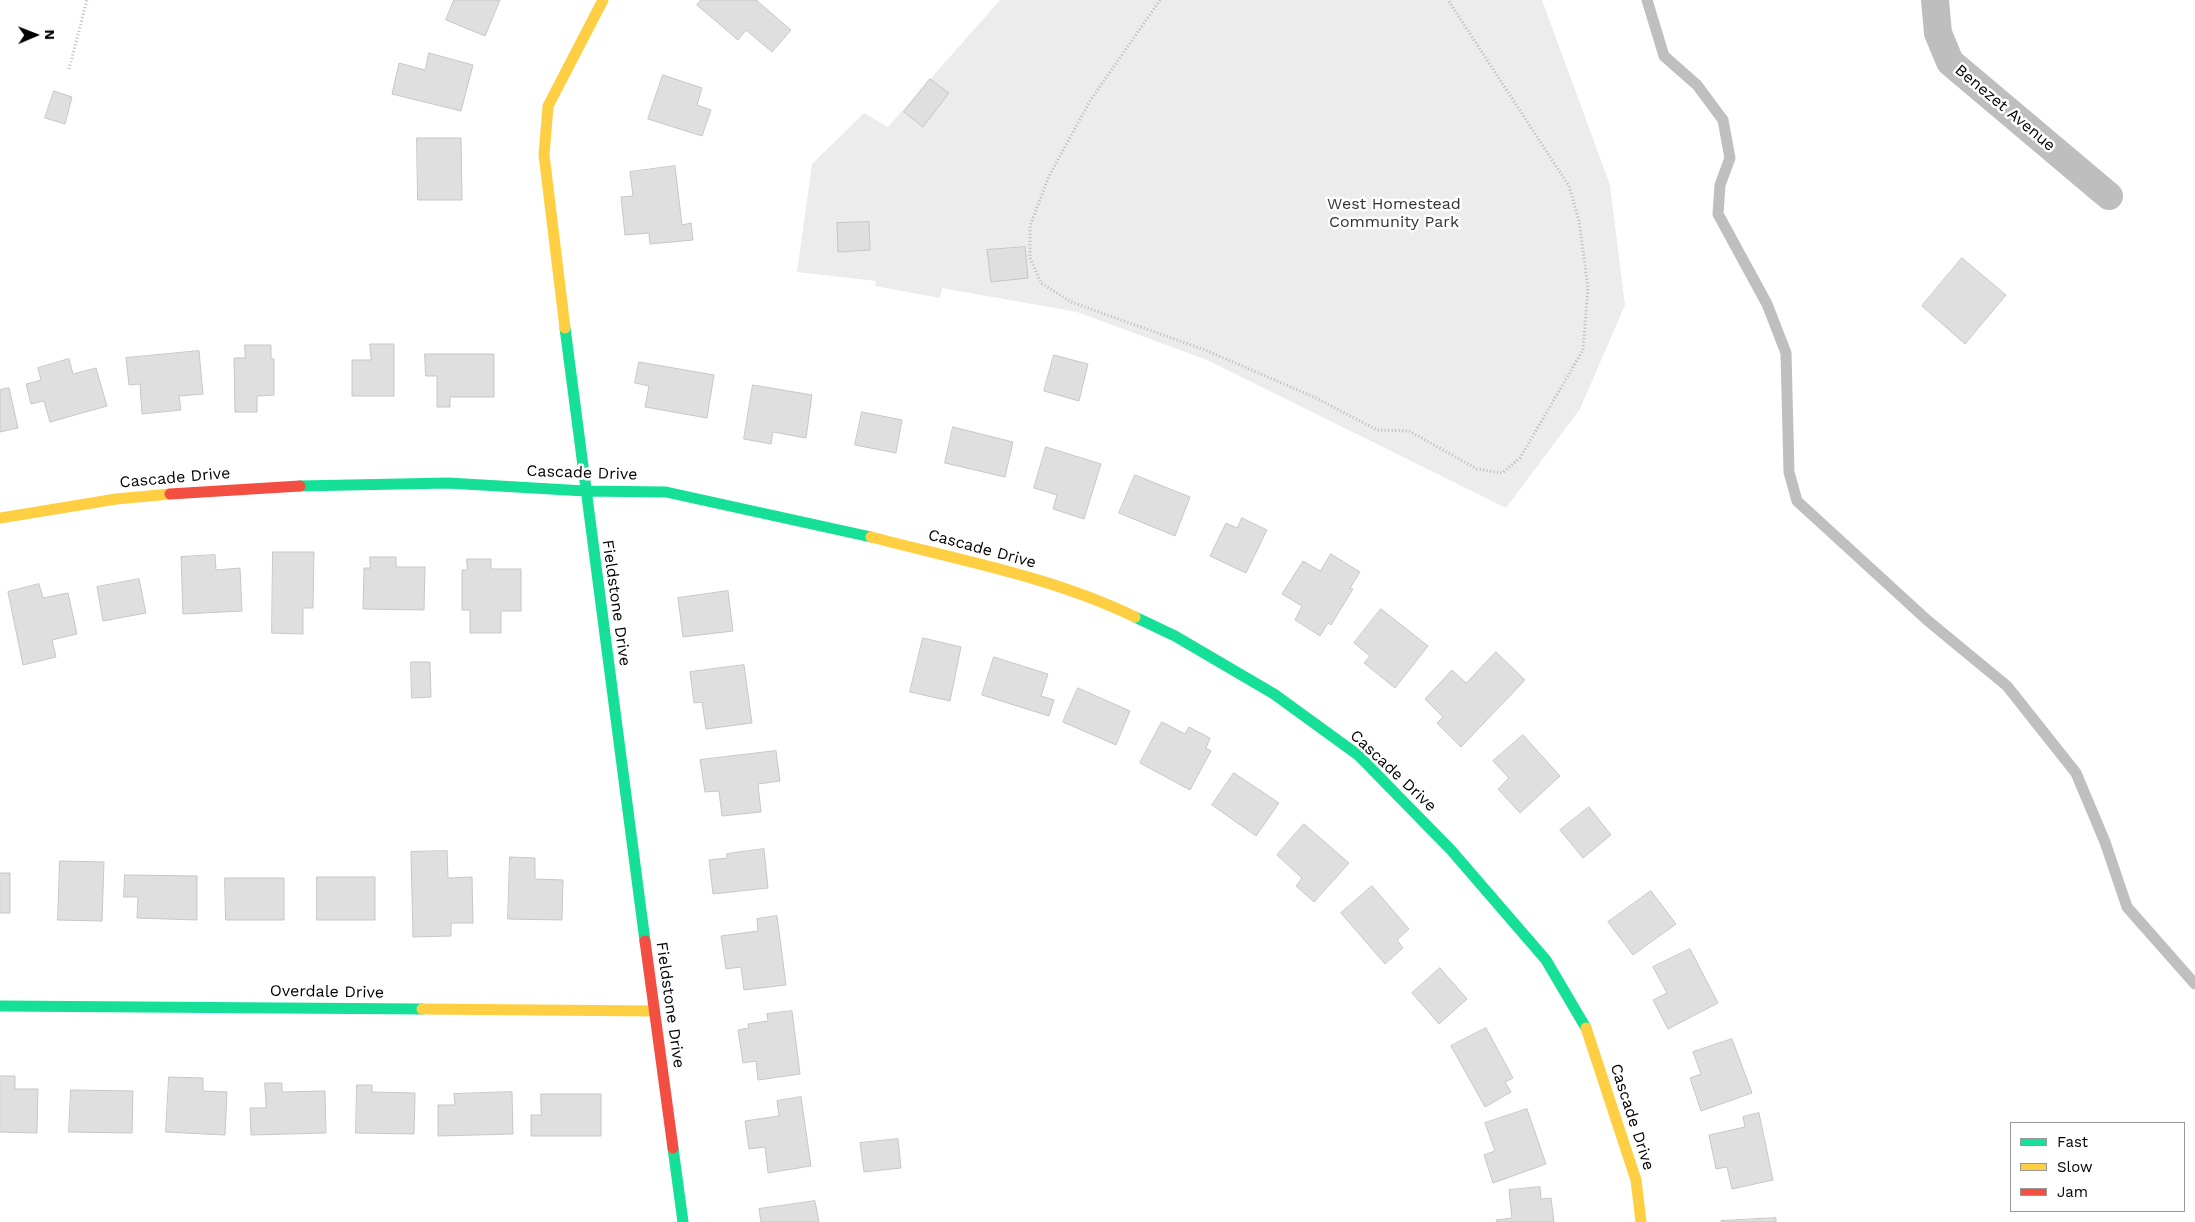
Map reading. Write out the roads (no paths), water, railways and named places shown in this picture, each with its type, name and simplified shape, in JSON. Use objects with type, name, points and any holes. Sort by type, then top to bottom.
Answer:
[{"type":"street","name":"Fieldstone Drive","points":[[603,0],[548,106],[544,155],[585,491],[683,1222]]},
{"type":"street","name":"Benezet Avenue","points":[[1935,0],[1938,33],[1950,62],[2109,196]]},
{"type":"street","name":"Cascade Drive","points":[[0,518],[116,499],[228,489],[448,484],[585,491],[666,492],[832,527],[1029,578],[1118,608],[1175,636],[1274,694],[1358,755],[1451,850],[1546,960],[1586,1027],[1636,1180],[1641,1222]]},
{"type":"street","name":"Overdale Drive","points":[[0,1006],[654,1011]]},
{"type":"waterway","points":[[1647,0],[1664,56],[1697,85],[1723,120],[1730,158],[1720,185],[1718,214],[1767,304],[1786,353],[1789,472],[1797,501],[1927,620],[2007,686],[2076,773],[2105,842],[2127,907],[2195,984]]},
{"type":"park label","name":"West Homestead Community Park","points":[[1394,213]]}]
